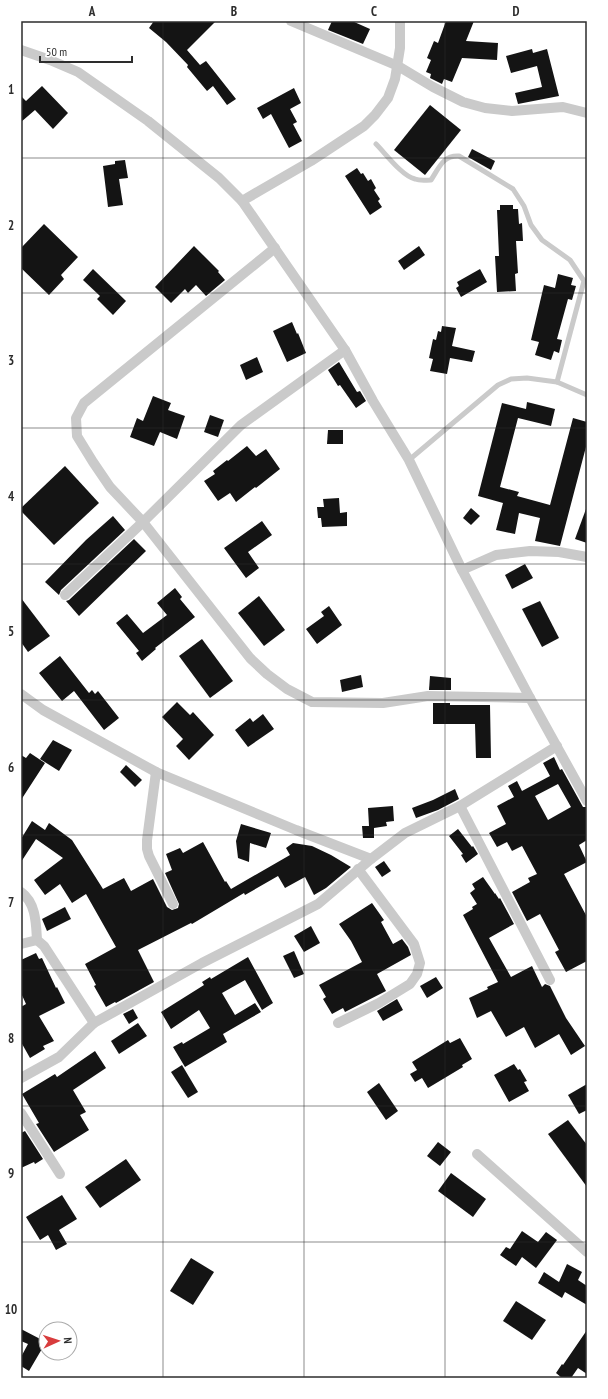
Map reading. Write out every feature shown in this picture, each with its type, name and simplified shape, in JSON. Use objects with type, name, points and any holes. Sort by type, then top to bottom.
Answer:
[{"type":"street","points":[[291,21],[398,66],[433,87],[463,102],[485,108],[512,112],[563,107],[587,113]]},
{"type":"street","points":[[242,201],[311,161],[364,126],[376,115],[388,98],[396,79],[400,48],[400,21]]},
{"type":"street","points":[[21,50],[78,72],[148,121],[219,178],[242,201],[345,350],[409,460],[462,570],[587,802]]},
{"type":"street","points":[[275,248],[84,403],[76,418],[77,436],[110,487],[143,522],[250,658],[287,690],[312,702],[384,703],[428,696],[530,698]]},
{"type":"street","points":[[65,595],[143,522],[241,425],[345,350]]},
{"type":"street","points":[[462,570],[496,555],[530,551],[559,552],[587,557]]},
{"type":"street","points":[[21,694],[43,710],[156,772],[296,830],[371,858]]},
{"type":"street","points":[[21,1078],[59,1057],[94,1023],[202,963],[318,904],[371,858],[405,834],[460,806],[557,746]]},
{"type":"street","points":[[156,772],[147,849],[173,904]]},
{"type":"street","points":[[460,806],[550,980]]},
{"type":"street","points":[[338,1023],[379,1003],[410,984],[417,974],[420,963],[414,944],[358,869]]},
{"type":"street","points":[[21,892],[28,897],[33,910],[37,940],[44,946],[94,1023]]},
{"type":"street","points":[[21,944],[37,940]]},
{"type":"street","points":[[21,1113],[60,1174]]},
{"type":"street","points":[[477,1154],[587,1252]]},
{"type":"lane","points":[[376,144],[407,176],[422,181],[430,180],[446,158],[451,155],[459,156],[513,189],[524,206],[531,225],[542,240],[570,260],[584,280],[557,382]]},
{"type":"lane","points":[[409,460],[498,385],[511,379],[527,378],[557,382],[587,394]]},
{"type":"building","points":[[154,21],[216,21],[187,50],[200,65],[206,61],[236,99],[227,105],[213,86],[207,91],[187,67],[188,65],[166,42],[149,28]]},
{"type":"building","points":[[332,21],[352,21],[370,29],[363,44],[328,30]]},
{"type":"building","points":[[446,21],[474,21],[466,41],[498,43],[497,60],[462,58],[452,82],[444,79],[442,84],[430,78],[431,74],[426,72],[431,60],[427,58],[434,41],[438,43]]},
{"type":"building","points":[[532,49],[533,53],[547,49],[559,96],[518,104],[515,93],[542,87],[537,66],[511,73],[506,56]]},
{"type":"building","points":[[42,86],[68,113],[53,129],[35,110],[21,122],[21,96],[26,101]]},
{"type":"building","points":[[294,88],[301,103],[290,109],[297,122],[293,124],[302,141],[289,148],[271,114],[263,119],[257,108]]},
{"type":"building","points":[[430,105],[461,130],[425,175],[394,150]]},
{"type":"building","points":[[472,149],[495,161],[491,170],[468,157]]},
{"type":"building","points":[[125,160],[128,178],[119,179],[123,205],[108,207],[103,166],[115,164],[115,161]]},
{"type":"building","points":[[357,168],[361,174],[363,173],[368,181],[371,179],[376,188],[374,190],[380,199],[378,201],[382,207],[370,215],[345,176]]},
{"type":"building","points":[[500,205],[513,205],[513,209],[518,209],[519,224],[522,223],[523,241],[516,241],[518,273],[515,274],[516,291],[497,292],[495,256],[499,256],[497,210],[500,210]]},
{"type":"building","points":[[44,224],[78,257],[61,275],[64,279],[49,295],[21,268],[21,248]]},
{"type":"building","points":[[194,246],[219,271],[218,272],[225,280],[206,296],[196,285],[188,293],[185,289],[171,303],[155,287]]},
{"type":"building","points":[[419,246],[425,255],[404,270],[398,261]]},
{"type":"building","points":[[93,269],[126,301],[113,315],[97,299],[100,296],[83,280]]},
{"type":"building","points":[[480,269],[487,282],[461,297],[456,288],[459,286],[457,282]]},
{"type":"building","points":[[558,274],[573,278],[571,285],[576,286],[572,300],[568,299],[557,339],[562,340],[559,353],[554,351],[551,360],[535,355],[539,342],[531,340],[544,285],[555,288]]},
{"type":"building","points":[[292,322],[306,353],[287,362],[273,331]]},
{"type":"building","points":[[442,326],[456,328],[452,346],[475,351],[472,362],[450,358],[447,374],[430,371],[433,359],[429,358],[433,339],[436,340],[438,331],[441,332]]},
{"type":"building","points":[[257,357],[263,372],[246,380],[240,365]]},
{"type":"building","points":[[339,362],[357,392],[360,391],[366,401],[356,408],[340,385],[338,386],[328,370]]},
{"type":"building","points":[[153,396],[171,403],[168,410],[185,416],[177,439],[160,432],[154,446],[130,437],[137,418],[143,421]]},
{"type":"building","points":[[527,402],[555,409],[551,426],[518,418],[500,487],[519,492],[517,496],[550,505],[573,418],[587,422],[587,443],[560,546],[535,541],[540,518],[519,513],[515,534],[496,530],[503,503],[478,496],[502,403],[526,409]]},
{"type":"building","points":[[210,415],[224,420],[218,437],[204,432]]},
{"type":"building","points":[[328,430],[343,430],[343,444],[327,444]]},
{"type":"building","points":[[247,446],[256,456],[266,449],[280,469],[236,502],[230,493],[218,501],[204,481],[215,474],[213,471]]},
{"type":"building","points":[[65,466],[99,503],[54,545],[21,511],[21,508]]},
{"type":"building","points":[[339,498],[340,513],[347,512],[347,526],[322,527],[321,518],[318,518],[317,507],[324,507],[323,499]]},
{"type":"building","points":[[471,508],[480,516],[471,525],[463,518]]},
{"type":"building","points":[[587,509],[587,543],[575,539]]},
{"type":"building","points":[[113,516],[125,530],[61,590],[59,595],[45,582],[86,540]]},
{"type":"building","points":[[262,521],[272,535],[248,552],[259,568],[246,578],[224,548]]},
{"type":"building","points":[[134,539],[146,551],[79,616],[66,601],[69,600]]},
{"type":"building","points":[[525,564],[533,578],[512,589],[505,575]]},
{"type":"building","points":[[175,588],[182,597],[180,599],[195,617],[155,648],[156,649],[142,661],[136,653],[139,651],[116,623],[127,614],[143,633],[167,615],[157,603]]},
{"type":"building","points":[[259,596],[285,630],[264,646],[238,613]]},
{"type":"building","points":[[21,598],[50,636],[28,652],[21,642]]},
{"type":"building","points":[[540,601],[559,638],[542,647],[522,609]]},
{"type":"building","points":[[329,606],[342,625],[317,644],[306,629],[324,616],[321,612]]},
{"type":"building","points":[[202,639],[233,681],[210,698],[179,656]]},
{"type":"building","points":[[60,656],[89,693],[92,690],[95,694],[98,691],[119,718],[104,730],[74,691],[62,701],[39,673]]},
{"type":"building","points":[[361,675],[363,687],[342,692],[340,680]]},
{"type":"building","points":[[430,676],[451,678],[451,690],[429,690]]},
{"type":"building","points":[[177,702],[190,715],[193,712],[214,735],[189,760],[176,746],[183,739],[162,717]]},
{"type":"building","points":[[433,703],[450,703],[450,705],[490,705],[491,758],[476,758],[475,724],[433,724]]},
{"type":"building","points":[[263,714],[274,729],[248,747],[235,730],[250,718],[253,722]]},
{"type":"building","points":[[53,740],[72,750],[59,771],[40,759]]},
{"type":"building","points":[[30,753],[45,763],[21,800],[21,755],[26,758]]},
{"type":"building","points":[[554,757],[560,770],[562,769],[583,807],[587,807],[587,840],[579,845],[587,862],[564,874],[587,917],[587,961],[566,972],[555,952],[559,950],[540,914],[527,921],[512,892],[530,882],[528,878],[537,874],[522,846],[512,851],[507,842],[497,847],[489,833],[506,824],[497,806],[514,797],[508,786],[517,781],[522,791],[550,776],[543,763]],"holes":[[[558,784],[571,807],[548,820],[535,796]]]},
{"type":"building","points":[[126,765],[142,780],[135,787],[120,772]]},
{"type":"building","points":[[455,789],[459,799],[438,810],[416,818],[412,808]]},
{"type":"building","points":[[393,806],[394,821],[386,822],[387,826],[374,828],[374,838],[363,838],[362,826],[369,826],[368,808]]},
{"type":"building","points":[[32,821],[45,830],[49,823],[72,840],[103,889],[124,878],[131,891],[153,879],[167,907],[172,910],[178,908],[179,904],[165,873],[172,870],[166,854],[180,848],[183,853],[203,842],[225,882],[226,881],[231,889],[290,855],[286,848],[293,843],[312,846],[351,867],[326,888],[314,895],[305,877],[285,888],[278,876],[245,895],[244,893],[192,924],[191,923],[138,950],[154,982],[106,1007],[94,986],[96,985],[85,964],[116,947],[86,894],[72,903],[60,884],[45,895],[34,880],[63,858],[36,839],[21,862],[21,839]]},
{"type":"building","points":[[241,824],[271,833],[266,848],[250,843],[249,862],[238,858],[236,841]]},
{"type":"building","points":[[458,829],[478,854],[466,863],[461,855],[463,854],[449,836]]},
{"type":"building","points":[[384,861],[391,871],[382,877],[375,867]]},
{"type":"building","points":[[483,877],[499,899],[500,898],[514,924],[489,938],[511,977],[532,966],[542,987],[545,984],[550,986],[566,1018],[585,1046],[571,1055],[559,1034],[535,1048],[524,1027],[506,1037],[491,1011],[477,1018],[469,998],[488,989],[487,987],[498,982],[463,915],[473,909],[472,907],[477,904],[470,893],[475,889],[472,884]]},
{"type":"building","points":[[372,903],[384,920],[381,922],[393,944],[402,939],[408,947],[411,955],[377,974],[386,991],[345,1012],[343,1008],[332,1014],[323,999],[326,997],[319,985],[362,962],[351,941],[339,924]]},
{"type":"building","points":[[65,907],[71,919],[47,931],[42,919]]},
{"type":"building","points":[[311,926],[320,943],[304,952],[294,936]]},
{"type":"building","points":[[294,951],[304,974],[294,978],[283,956]]},
{"type":"building","points":[[36,953],[39,959],[42,958],[65,1003],[39,1016],[54,1041],[43,1046],[45,1049],[30,1058],[21,1042],[21,1007],[26,1004],[21,993],[21,960]]},
{"type":"building","points":[[248,957],[273,1003],[262,1010],[245,980],[222,993],[235,1015],[255,1003],[261,1012],[223,1034],[227,1042],[185,1067],[173,1047],[182,1042],[183,1044],[210,1028],[199,1010],[171,1029],[161,1012],[204,985],[202,982],[210,977],[211,979]]},
{"type":"building","points":[[436,977],[443,988],[427,998],[420,986]]},
{"type":"building","points":[[397,999],[403,1010],[383,1021],[377,1011]]},
{"type":"building","points":[[133,1009],[138,1018],[129,1024],[123,1014]]},
{"type":"building","points":[[138,1023],[147,1036],[119,1054],[111,1041]]},
{"type":"building","points":[[460,1038],[472,1059],[462,1065],[463,1067],[428,1088],[422,1078],[415,1082],[410,1074],[417,1070],[412,1062],[448,1040],[450,1043]]},
{"type":"building","points":[[95,1051],[106,1068],[73,1090],[86,1112],[80,1115],[89,1130],[54,1152],[36,1124],[39,1123],[22,1094],[55,1074],[57,1077]]},
{"type":"building","points":[[514,1064],[518,1070],[520,1069],[527,1081],[524,1082],[529,1091],[509,1102],[494,1075]]},
{"type":"building","points":[[182,1065],[198,1092],[188,1098],[171,1072]]},
{"type":"building","points":[[379,1083],[398,1111],[386,1120],[367,1092]]},
{"type":"building","points":[[587,1084],[587,1110],[579,1114],[568,1095]]},
{"type":"building","points":[[568,1120],[587,1145],[587,1187],[548,1134]]},
{"type":"building","points":[[25,1131],[43,1159],[35,1164],[34,1162],[21,1168],[21,1133]]},
{"type":"building","points":[[438,1142],[451,1152],[440,1166],[427,1156]]},
{"type":"building","points":[[126,1159],[141,1180],[100,1208],[85,1187]]},
{"type":"building","points":[[451,1173],[486,1199],[473,1217],[438,1191]]},
{"type":"building","points":[[62,1195],[77,1219],[59,1230],[67,1244],[56,1250],[48,1235],[40,1240],[26,1217]]},
{"type":"building","points":[[522,1231],[538,1242],[546,1232],[557,1240],[536,1268],[522,1257],[516,1266],[500,1255],[506,1247],[510,1249]]},
{"type":"building","points":[[191,1258],[214,1272],[193,1305],[170,1291]]},
{"type":"building","points":[[567,1264],[582,1272],[578,1280],[587,1286],[587,1305],[565,1292],[562,1298],[538,1283],[544,1272],[559,1282]]},
{"type":"building","points":[[516,1301],[546,1320],[532,1340],[503,1321]]},
{"type":"building","points":[[21,1329],[38,1338],[38,1356],[29,1371],[21,1366],[21,1357],[28,1344],[21,1341]]},
{"type":"building","points":[[587,1330],[587,1374],[578,1368],[571,1378],[562,1378],[556,1373]]}]
